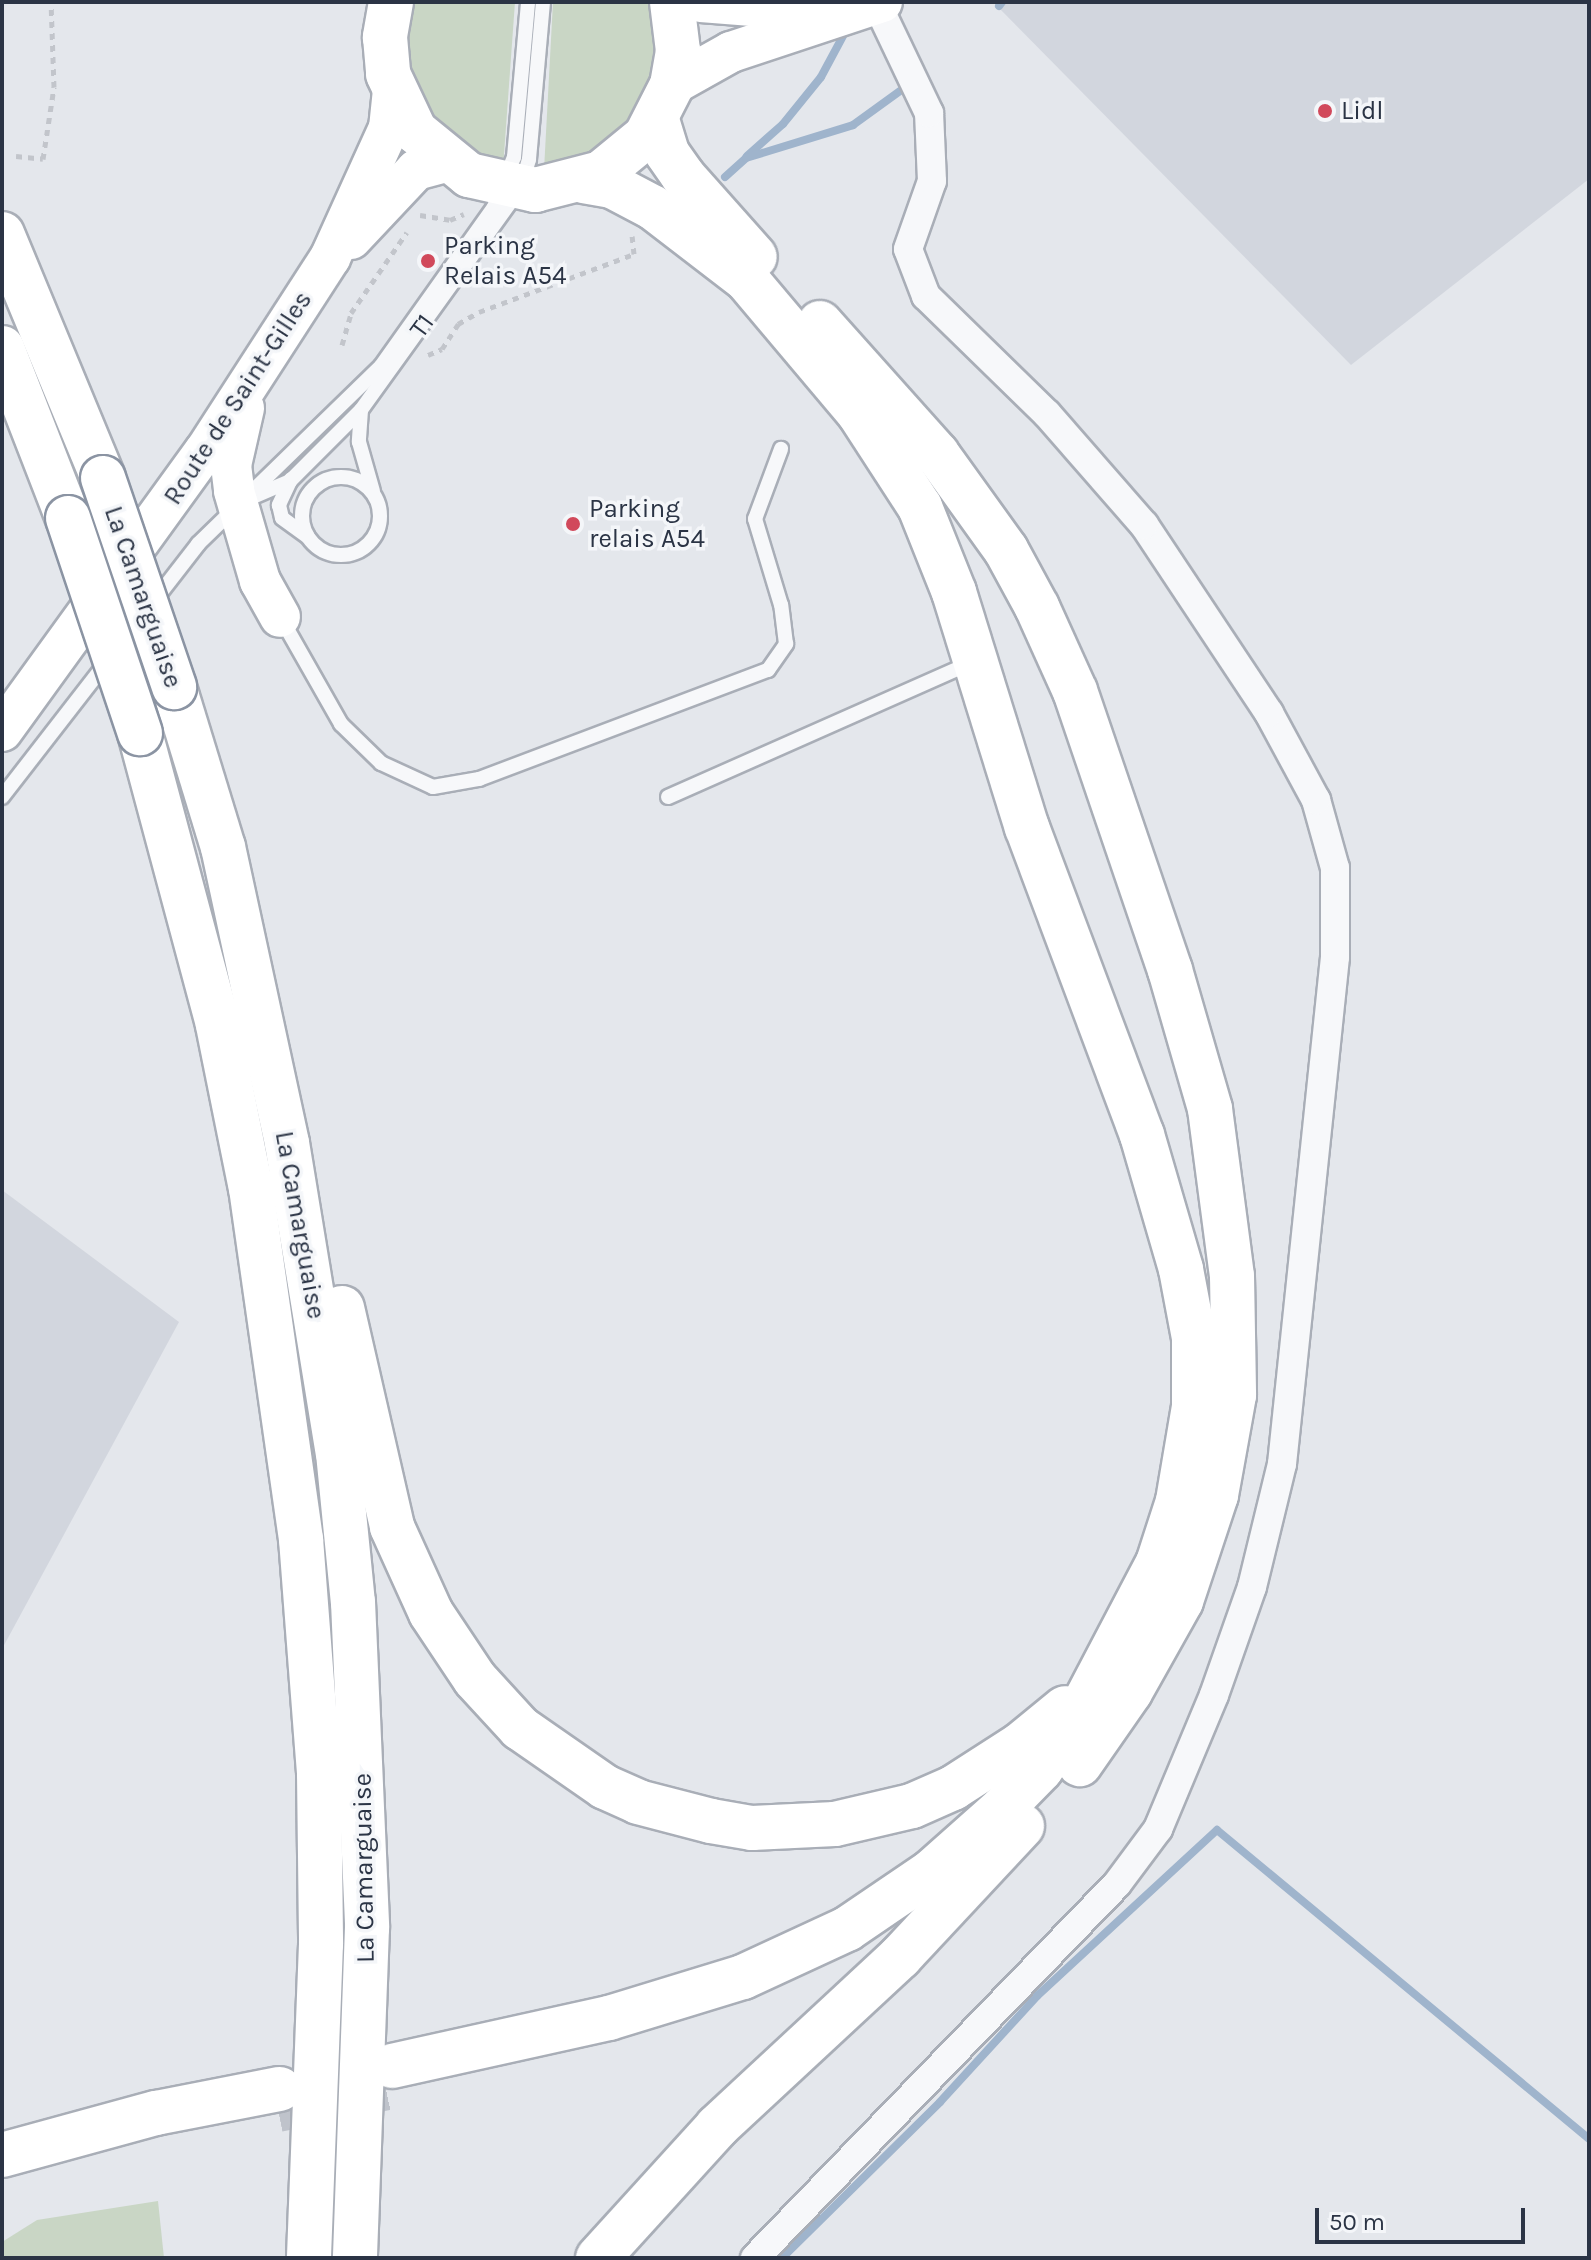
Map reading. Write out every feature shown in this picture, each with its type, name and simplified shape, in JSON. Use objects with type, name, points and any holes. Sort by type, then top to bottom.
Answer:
[{"type":"main road","points":[[391,2],[386,55],[393,92],[415,131],[446,162],[500,195],[583,181],[632,150],[664,102],[678,51],[672,2]]},
{"type":"main road","points":[[701,2],[765,7],[815,2]]},
{"type":"main road","points":[[664,102],[731,52],[879,3]]},
{"type":"main road","name":"Route de Saint-Gilles","points":[[2,731],[124,566],[330,258],[389,128],[393,92]]},
{"type":"main road","points":[[598,2258],[717,2127],[900,1957],[1073,1774],[1130,1692],[1181,1601],[1216,1495],[1234,1395],[1232,1276],[1210,1109],[1170,970],[1075,691],[1031,596],[937,454],[874,379],[716,217],[683,176],[667,153],[664,102]]},
{"type":"main road","name":"Route de Saint-Gilles","points":[[330,258],[416,170],[446,162]]},
{"type":"main road","points":[[583,181],[633,196],[746,279],[822,364],[891,456],[920,507],[941,554],[1027,828],[1142,1135],[1181,1269],[1194,1338],[1194,1406],[1178,1501],[1158,1563],[1100,1677],[1041,1769],[1003,1808],[921,1880],[847,1929],[799,1954],[682,1999],[392,2077],[608,2039],[743,2001],[849,1953],[1004,1846]]},
{"type":"main road","name":"La Camarguaise","points":[[2,234],[103,478],[174,687],[223,847],[287,1143],[338,1453],[353,1602],[367,1928],[355,2258]]},
{"type":"main road","name":"La Camarguaise","points":[[2,348],[68,518],[140,733],[218,1025],[279,1354],[301,1539],[319,1773],[316,2160],[309,2258]]},
{"type":"main road","points":[[246,387],[231,465],[236,504],[260,581],[280,617]]},
{"type":"main road","points":[[223,847],[295,1081],[392,1527],[409,1570],[453,1648],[520,1728],[580,1772],[638,1802],[711,1821],[795,1828],[880,1816],[953,1788],[1020,1745],[1100,1677]]},
{"type":"main road","points":[[2,2155],[156,2113],[279,2100],[2,2177]]},
{"type":"main road","points":[[285,2258],[290,2210],[316,2160]]},
{"type":"street","points":[[755,2258],[1117,1884],[1158,1829],[1214,1695],[1252,1587],[1282,1464],[1335,957],[1335,868],[1316,800],[1269,713],[1144,525],[1047,414],[926,296],[908,249],[932,181],[929,113],[879,3]]},
{"type":"lane","name":"T1","points":[[236,504],[290,481],[361,410],[500,195],[514,157],[528,2]]},
{"type":"lane","name":"T1","points":[[2,797],[198,544],[381,366],[500,195],[529,159],[543,2]]},
{"type":"lane","points":[[361,410],[359,442],[376,499],[379,524],[365,546],[341,555],[328,553],[282,518],[279,505],[290,481],[381,366]]},
{"type":"lane","points":[[280,617],[341,724],[381,763],[433,787],[479,779],[768,670],[786,644],[781,605],[755,519],[781,449]]},
{"type":"lane","points":[[308,537],[302,513],[322,482],[346,477],[358,481],[376,499]]},
{"type":"lane","points":[[668,797],[974,661]]},
{"type":"path","points":[[16,156],[43,159],[54,87],[51,2]]},
{"type":"path","points":[[407,206],[419,215],[450,220],[500,195]]},
{"type":"path","points":[[342,345],[351,313],[419,215]]},
{"type":"path","points":[[428,355],[442,349],[458,324],[479,312],[634,254],[632,235]]},
{"type":"shaded area","points":[[993,2],[1589,2],[1589,179],[1351,365]]},
{"type":"shaded area","points":[[2,1190],[179,1322],[2,1649]]},
{"type":"green space","points":[[410,2],[515,2],[503,168],[465,152],[434,126],[413,92],[403,52]]},
{"type":"green space","points":[[553,2],[653,2],[660,54],[648,97],[623,133],[586,159],[544,170]]},
{"type":"green space","points":[[158,2201],[164,2258],[2,2258],[2,2242],[37,2220]]},
{"type":"waterway","points":[[999,6],[1002,2]]},
{"type":"waterway","points":[[747,156],[783,124],[821,77],[843,36]]},
{"type":"waterway","points":[[725,177],[746,158],[853,125],[900,91]]},
{"type":"waterway","points":[[782,2258],[940,2102],[1037,1996],[1217,1830],[1589,2139]]},
{"type":"tunnel","points":[[278,2110],[392,2087]]},
{"type":"place","name":"Lidl","points":[[1325,111]]},
{"type":"place","name":"Parking Relais A54","points":[[428,261]]},
{"type":"place","name":"Parking relais A54","points":[[573,524]]}]
